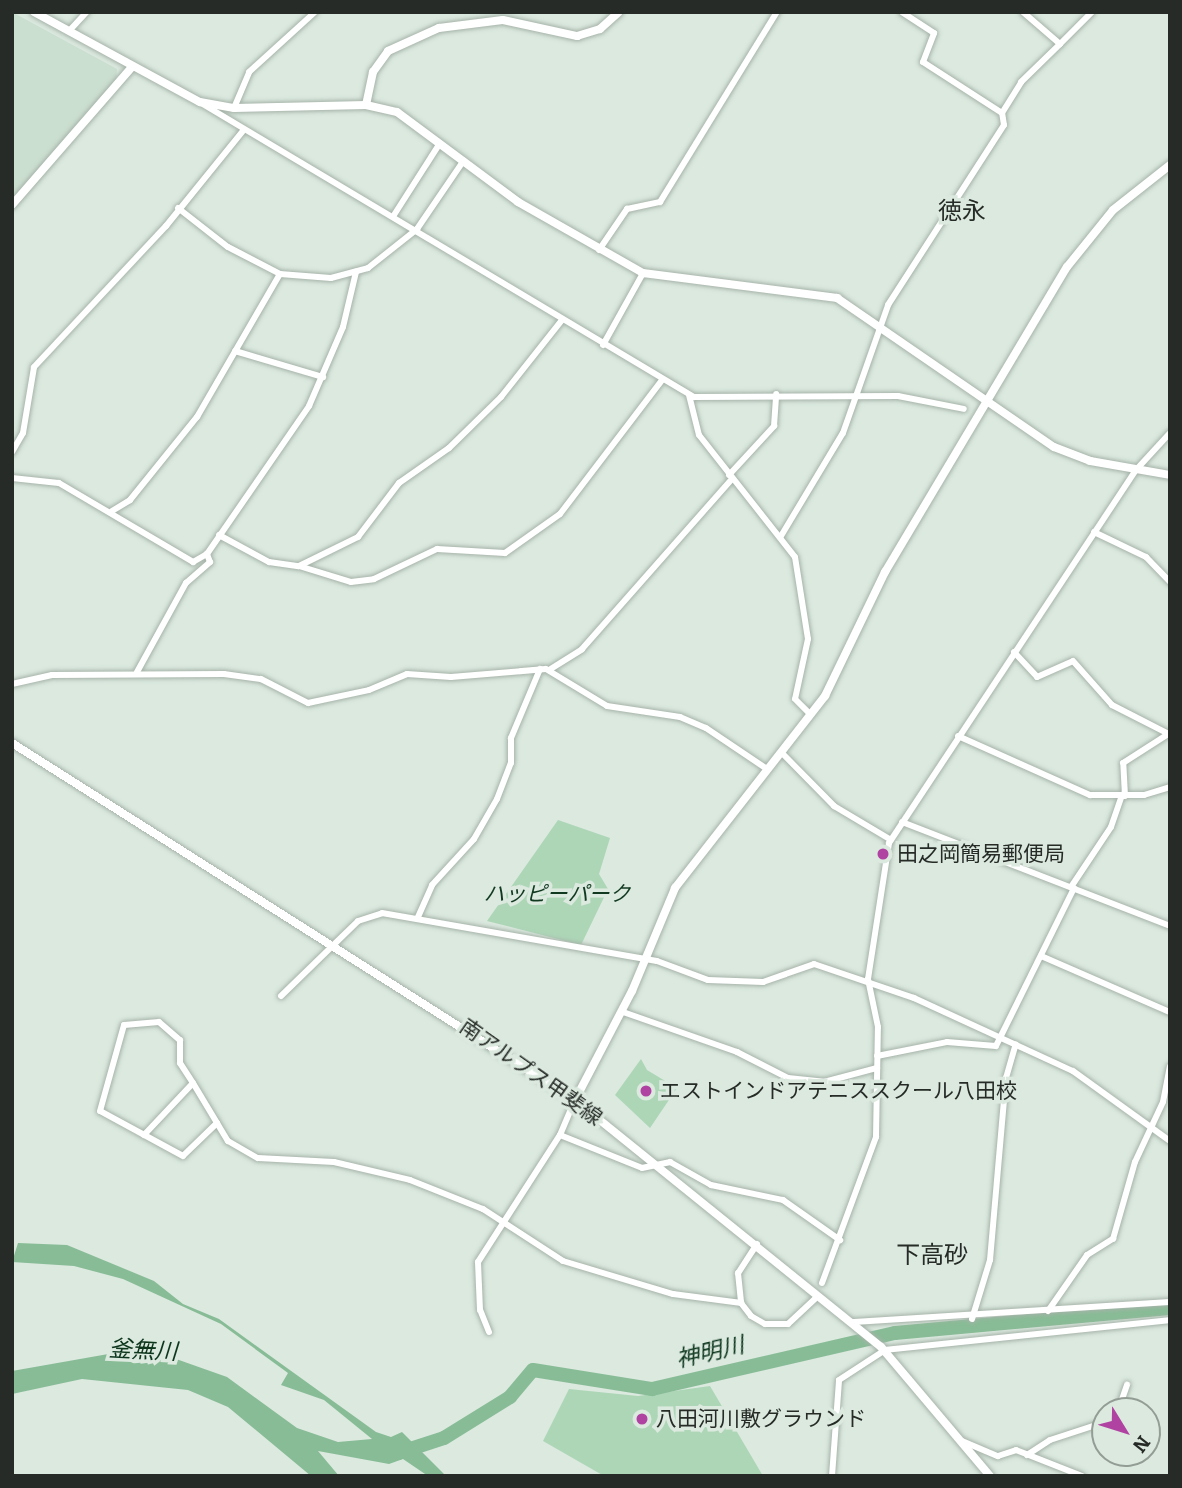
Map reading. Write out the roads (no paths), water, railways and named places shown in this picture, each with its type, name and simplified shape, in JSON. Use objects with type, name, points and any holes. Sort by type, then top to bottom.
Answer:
[{"type":"street","points":[[34,12],[200,102],[243,131],[394,215],[562,320],[689,395],[856,396],[964,409]]},
{"type":"street","points":[[69,31],[87,12]]},
{"type":"street","points":[[234,108],[249,72],[315,12]]},
{"type":"street","points":[[366,106],[373,72],[388,51],[439,28],[503,20],[577,36],[600,29],[619,12]]},
{"type":"street","points":[[599,250],[627,209],[660,202],[777,12]]},
{"type":"street","points":[[902,12],[933,33],[923,62],[1002,113]]},
{"type":"street","points":[[1023,12],[1060,44]]},
{"type":"street","points":[[782,536],[843,433],[881,324],[1004,125],[1002,113],[1021,82],[1092,12]]},
{"type":"street","points":[[12,205],[132,67]]},
{"type":"street","points":[[200,102],[234,108],[366,106],[397,112],[599,250],[643,273],[823,294],[881,324],[986,404],[1068,454],[1135,471],[1170,475]]},
{"type":"street","points":[[12,452],[23,433],[34,367],[178,208],[243,131]]},
{"type":"street","points":[[394,215],[441,141]]},
{"type":"street","points":[[178,208],[228,247],[280,274],[356,272],[417,229],[464,160]]},
{"type":"street","points":[[489,1332],[475,1275],[501,1219],[560,1135],[575,1100],[623,1012],[675,888],[810,715],[853,647],[885,572],[1087,239],[1170,165]]},
{"type":"street","points":[[12,478],[59,483],[111,511],[193,562],[207,554],[323,377],[356,272]]},
{"type":"street","points":[[603,345],[643,273]]},
{"type":"street","points":[[111,511],[130,500],[197,417],[280,274]]},
{"type":"street","points":[[299,566],[358,537],[399,483],[449,448],[501,397],[562,320]]},
{"type":"street","points":[[235,351],[323,377]]},
{"type":"street","points":[[219,535],[269,562],[299,566],[351,582],[374,579],[437,549],[505,554],[559,514],[662,380]]},
{"type":"street","points":[[549,670],[582,649],[774,426],[776,394]]},
{"type":"street","points":[[689,395],[699,435],[782,536],[795,557],[808,639],[795,699],[810,715]]},
{"type":"street","points":[[822,1283],[876,1137],[876,1012],[868,984],[880,875],[891,840],[1135,471],[1170,433]]},
{"type":"street","points":[[1094,531],[1146,557],[1170,582]]},
{"type":"street","points":[[137,672],[186,583],[210,562],[207,554]]},
{"type":"street","points":[[1014,652],[1037,677],[1073,661],[1112,705],[1169,734]]},
{"type":"street","points":[[418,917],[432,885],[474,839],[497,799],[512,763],[511,738],[540,668]]},
{"type":"street","points":[[12,684],[52,675],[137,672],[248,677],[308,703],[358,694],[407,674],[451,677],[540,668],[549,670],[607,706],[680,717],[706,728],[767,769]]},
{"type":"street","points":[[877,1056],[947,1042],[996,1046],[1072,888],[1111,827],[1124,795],[1123,763],[1169,734]]},
{"type":"street","points":[[958,736],[1090,795],[1124,795],[1170,787]]},
{"type":"street","name":"南アルプス甲斐線","points":[[12,743],[332,946],[497,1045],[575,1100],[861,1329],[883,1349],[990,1476]]},
{"type":"street","points":[[781,752],[834,806],[891,840]]},
{"type":"street","points":[[902,822],[1170,926]]},
{"type":"street","points":[[281,996],[332,946],[371,915],[418,917],[644,960],[744,984],[780,979],[814,964],[1001,1037],[1073,1071],[1170,1141]]},
{"type":"street","points":[[1041,956],[1170,1012]]},
{"type":"street","points":[[623,1012],[737,1052],[788,1078],[824,1082],[877,1068]]},
{"type":"street","points":[[217,1123],[183,1156],[100,1111],[124,1025],[162,1024],[180,1040],[180,1063],[193,1083],[228,1141],[258,1158],[364,1167],[449,1194],[501,1219],[563,1261],[673,1294],[741,1303]]},
{"type":"street","points":[[972,1319],[990,1260],[1006,1078],[1016,1044]]},
{"type":"street","points":[[1048,1311],[1087,1255],[1113,1239],[1135,1162],[1152,1130],[1170,1067]]},
{"type":"street","points":[[144,1135],[193,1083]]},
{"type":"street","points":[[560,1135],[642,1168],[670,1162],[711,1185],[783,1200],[840,1240]]},
{"type":"street","points":[[757,1244],[738,1273],[741,1303],[757,1320],[775,1326],[799,1319],[815,1299]]},
{"type":"street","points":[[853,1322],[972,1319],[1170,1302]]},
{"type":"street","points":[[832,1476],[839,1380],[883,1349],[1170,1320]]},
{"type":"street","points":[[1123,1397],[1128,1385]]},
{"type":"street","points":[[1027,1455],[1050,1440],[1091,1427]]},
{"type":"street","points":[[962,1441],[998,1456],[1027,1455],[1082,1476]]},
{"type":"waterway","name":"神明川","points":[[398,1453],[444,1438],[510,1397],[533,1370],[652,1389],[895,1333],[1170,1308]]},
{"type":"place","name":"田之岡簡易郵便局","points":[[883,854]]},
{"type":"place","name":"エストインドアテニススクール八田校","points":[[646,1091]]},
{"type":"place","name":"八田河川敷グラウンド","points":[[642,1419]]},
{"type":"district","name":"徳永","points":[[962,212]]},
{"type":"district","name":"下高砂","points":[[932,1256]]},
{"type":"park label","name":"ハッピーパーク","points":[[557,894]]},
{"type":"water label","name":"釜無川","points":[[143,1350]]}]
